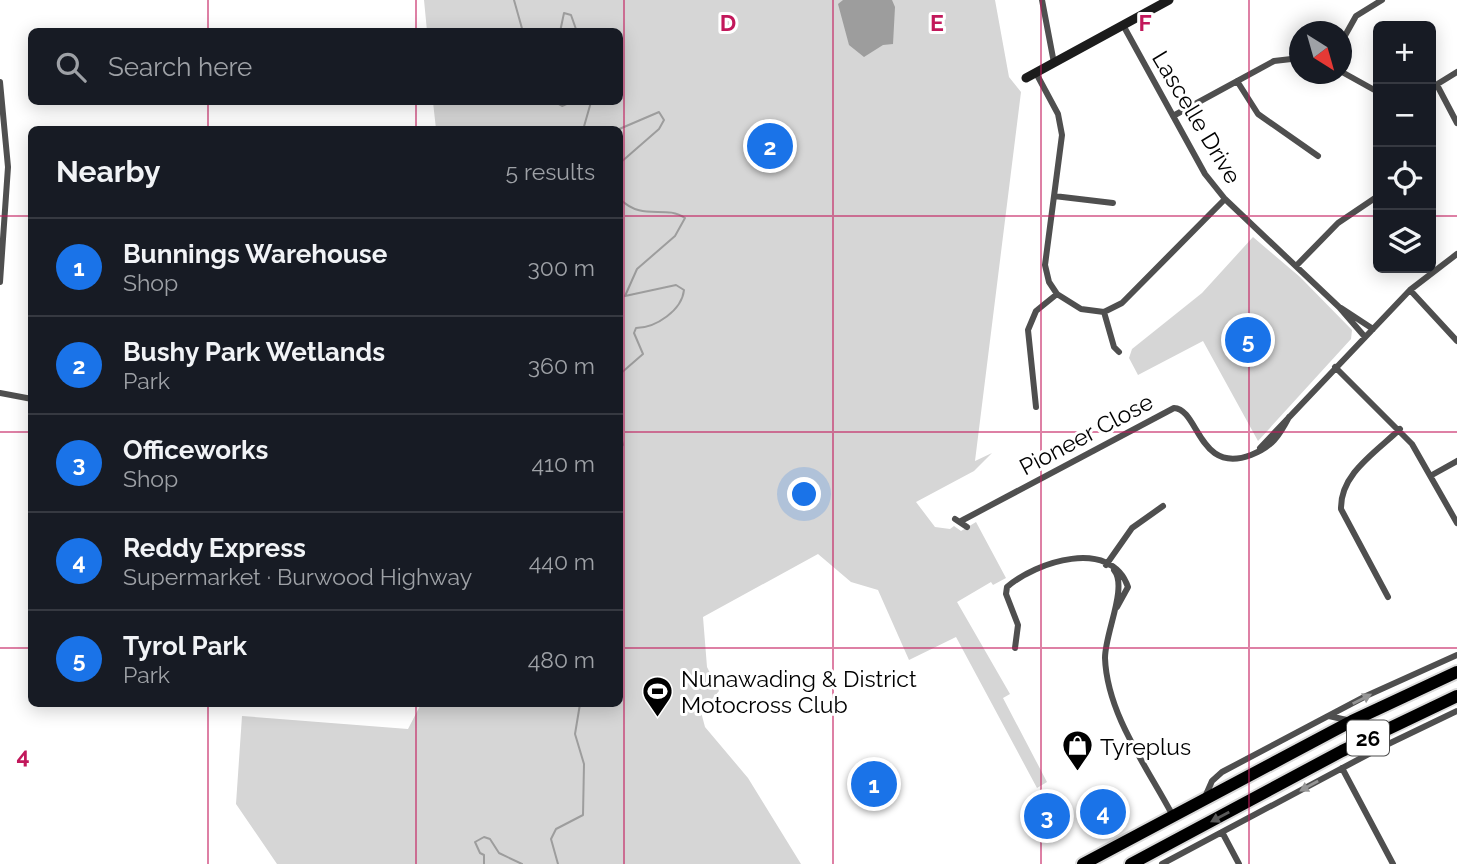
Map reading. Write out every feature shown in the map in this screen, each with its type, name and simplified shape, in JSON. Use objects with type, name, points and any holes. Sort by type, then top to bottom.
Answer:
[{"type":"highway","name":"26","points":[[1083,864],[1352,721],[1457,672]]},
{"type":"highway","name":"26","points":[[1131,864],[1280,784],[1457,696]]},
{"type":"main road","points":[[1026,78],[1169,0]]},
{"type":"street","points":[[1042,0],[1049,41],[1059,60]]},
{"type":"street","points":[[1352,23],[1356,16],[1382,0]]},
{"type":"street","name":"Lascelle Drive","points":[[1123,25],[1205,174],[1225,199],[1297,265],[1365,337]]},
{"type":"street","points":[[1173,116],[1274,61],[1289,59]]},
{"type":"street","points":[[1436,85],[1457,72]]},
{"type":"street","points":[[1036,73],[1061,125],[1045,265],[1057,295],[1072,306],[1104,312],[1122,303],[1225,199]]},
{"type":"street","points":[[1352,78],[1373,89]]},
{"type":"street","points":[[1237,81],[1258,114],[1318,156]]},
{"type":"street","points":[[0,82],[8,167],[0,282]]},
{"type":"street","points":[[1436,89],[1457,123]]},
{"type":"street","points":[[1054,196],[1113,203]]},
{"type":"street","points":[[1297,265],[1338,223],[1373,199]]},
{"type":"street","points":[[1457,254],[1410,290],[1335,366],[1400,429],[1432,475],[1457,523]]},
{"type":"street","points":[[1410,290],[1457,341]]},
{"type":"street","points":[[1036,407],[1028,330],[1037,311],[1057,295]]},
{"type":"street","name":"Lascelle Drive","points":[[1339,307],[1373,329]]},
{"type":"street","points":[[1104,312],[1114,347],[1119,352]]},
{"type":"street","name":"Pioneer Close","points":[[967,527],[958,520],[1174,408],[1185,412],[1201,441],[1212,451],[1231,458],[1252,454],[1273,443],[1289,416],[1335,366]]},
{"type":"street","points":[[0,393],[28,398]]},
{"type":"street","points":[[1388,597],[1341,509],[1340,495],[1345,482],[1400,429]]},
{"type":"street","points":[[1432,475],[1457,461]]},
{"type":"street","points":[[1106,565],[1132,528],[1163,506]]},
{"type":"street","points":[[1015,648],[1012,636],[1018,619],[1006,594],[1011,584],[1066,558],[1083,558],[1114,570],[1128,587],[1112,615],[1105,659],[1113,700],[1172,816]]},
{"type":"street","points":[[1205,799],[1212,781],[1222,772],[1329,716],[1457,655]]},
{"type":"street","points":[[1162,864],[1342,768],[1457,711]]},
{"type":"street","points":[[1329,716],[1352,721]]},
{"type":"street","points":[[1342,768],[1393,864]]},
{"type":"street","points":[[1280,784],[1287,797]]},
{"type":"street","points":[[1222,832],[1239,864]]},
{"type":"shaded area","points":[[424,0],[995,0],[1009,77],[1021,92],[975,461],[992,453],[974,471],[916,502],[935,527],[950,529],[954,526],[961,531],[976,522],[1006,578],[993,585],[991,582],[957,602],[1010,694],[1003,698],[1047,782],[1037,788],[956,637],[909,660],[878,590],[851,582],[818,554],[703,617],[707,667],[719,691],[701,712],[705,727],[748,778],[801,864],[277,864],[236,804],[242,716],[408,729],[419,707],[623,707],[623,126],[436,126],[433,105],[623,105],[623,28],[427,28]]},
{"type":"shaded area","points":[[843,0],[892,0],[895,7],[893,44],[883,45],[864,57],[849,45],[838,4]]},
{"type":"shaded area","points":[[1253,237],[1300,277],[1352,330],[1351,339],[1258,441],[1203,341],[1138,375],[1129,358],[1132,349],[1202,293]]},
{"type":"waterway","points":[[514,0],[522,28]]},
{"type":"waterway","points":[[561,28],[564,13],[571,15],[576,28]]},
{"type":"waterway","points":[[560,105],[564,105]]},
{"type":"waterway","points":[[584,126],[590,105]]},
{"type":"waterway","points":[[623,127],[659,112],[664,120],[659,129],[623,160]]},
{"type":"waterway","points":[[623,201],[637,210],[670,212],[685,218],[675,236],[637,269],[625,296],[676,285],[684,290],[682,297],[667,316],[652,325],[636,328],[634,333],[643,354],[623,371]]},
{"type":"waterway","points":[[558,864],[551,839],[556,829],[583,815],[584,764],[575,734],[580,707]]},
{"type":"waterway","points":[[484,864],[484,855],[480,853],[475,842],[484,837],[490,839],[499,853],[522,864]]},
{"type":"place","name":"Bushy Park Wetlands","points":[[770,146]]},
{"type":"place","name":"Tyrol Park","points":[[1248,340]]},
{"type":"place","name":"Nunawading & District Motocross Club","points":[[658,718]]},
{"type":"place","name":"Tyreplus","points":[[1077,773]]},
{"type":"place","name":"Bunnings Warehouse","points":[[874,784]]},
{"type":"place","name":"Reddy Express","points":[[1103,812]]},
{"type":"place","name":"Officeworks","points":[[1047,816]]}]
